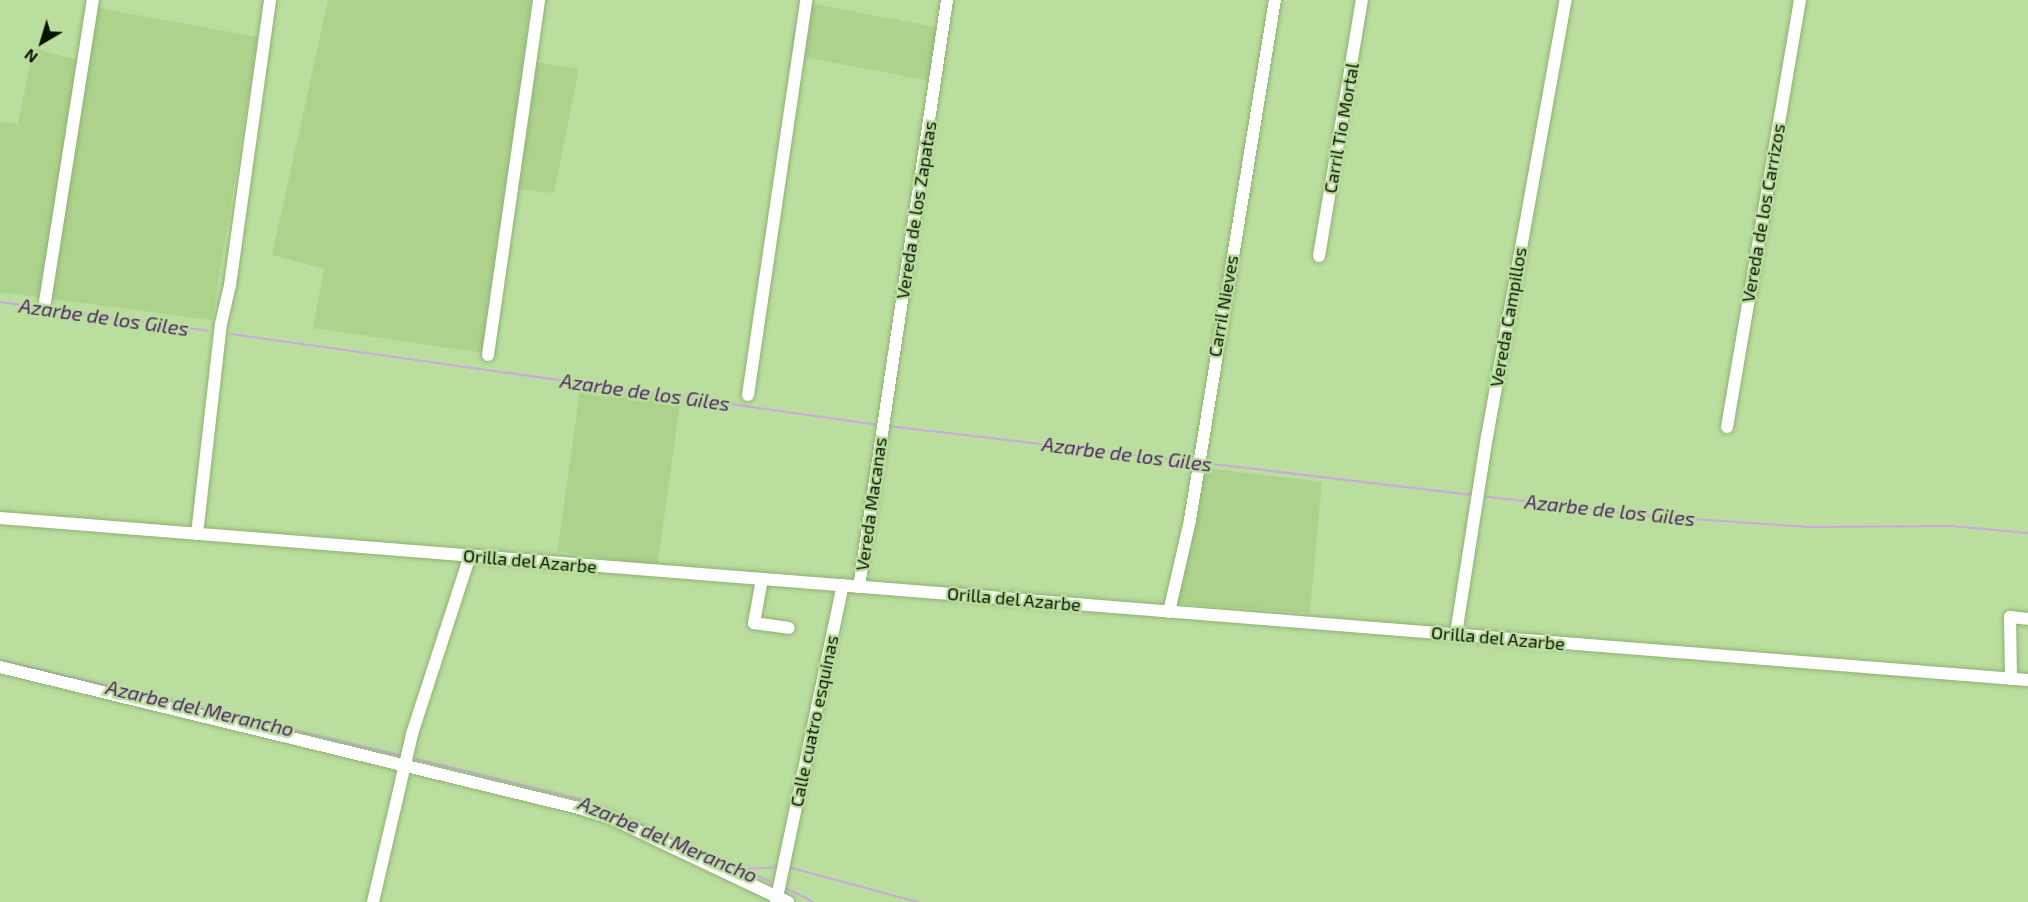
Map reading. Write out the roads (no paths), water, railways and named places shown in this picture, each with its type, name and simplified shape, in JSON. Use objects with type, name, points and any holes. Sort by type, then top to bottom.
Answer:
[{"type":"street","points":[[45,302],[93,0]]},
{"type":"street","points":[[197,534],[221,324],[230,285],[270,0]]},
{"type":"street","points":[[488,354],[539,0]]},
{"type":"street","points":[[748,395],[806,0]]},
{"type":"street","name":"Vereda de los Zapatas","points":[[883,420],[947,0]]},
{"type":"street","name":"Carril Nieves","points":[[1169,612],[1191,520],[1275,0]]},
{"type":"street","name":"Carril Tio Mortal","points":[[1319,256],[1362,0]]},
{"type":"street","name":"Vereda Campillos","points":[[1456,634],[1487,437],[1566,0]]},
{"type":"street","name":"Vereda de los Carrizos","points":[[1727,427],[1800,0]]},
{"type":"street","name":"Vereda Macanas","points":[[859,587],[883,420]]},
{"type":"street","name":"Orilla del Azarbe","points":[[0,518],[2028,680]]},
{"type":"street","points":[[373,902],[404,766],[470,556]]},
{"type":"street","points":[[762,579],[754,623],[789,628]]},
{"type":"street","name":"Calle cuatro esquinas","points":[[780,895],[784,864],[843,585]]},
{"type":"street","points":[[2011,679],[2010,617],[2028,619]]},
{"type":"street","points":[[0,668],[613,819],[780,895]]},
{"type":"waterway","name":"Azarbe de los Giles","points":[[0,302],[208,331]]},
{"type":"waterway","name":"Azarbe de los Giles","points":[[231,334],[879,425]]},
{"type":"waterway","name":"Azarbe de los Giles","points":[[888,426],[1195,462]]},
{"type":"waterway","name":"Azarbe de los Giles","points":[[1204,463],[1472,495]]},
{"type":"waterway","name":"Azarbe de los Giles","points":[[1481,496],[1662,517],[1807,527],[1951,526],[2028,533]]},
{"type":"waterway","name":"Azarbe del Merancho","points":[[0,660],[400,755]]},
{"type":"waterway","name":"Azarbe del Merancho","points":[[416,759],[588,801],[776,884]]},
{"type":"waterway","points":[[743,869],[779,867]]},
{"type":"waterway","points":[[788,867],[918,902]]},
{"type":"waterway","name":"Azarbe del Merancho","points":[[784,887],[813,902]]}]
